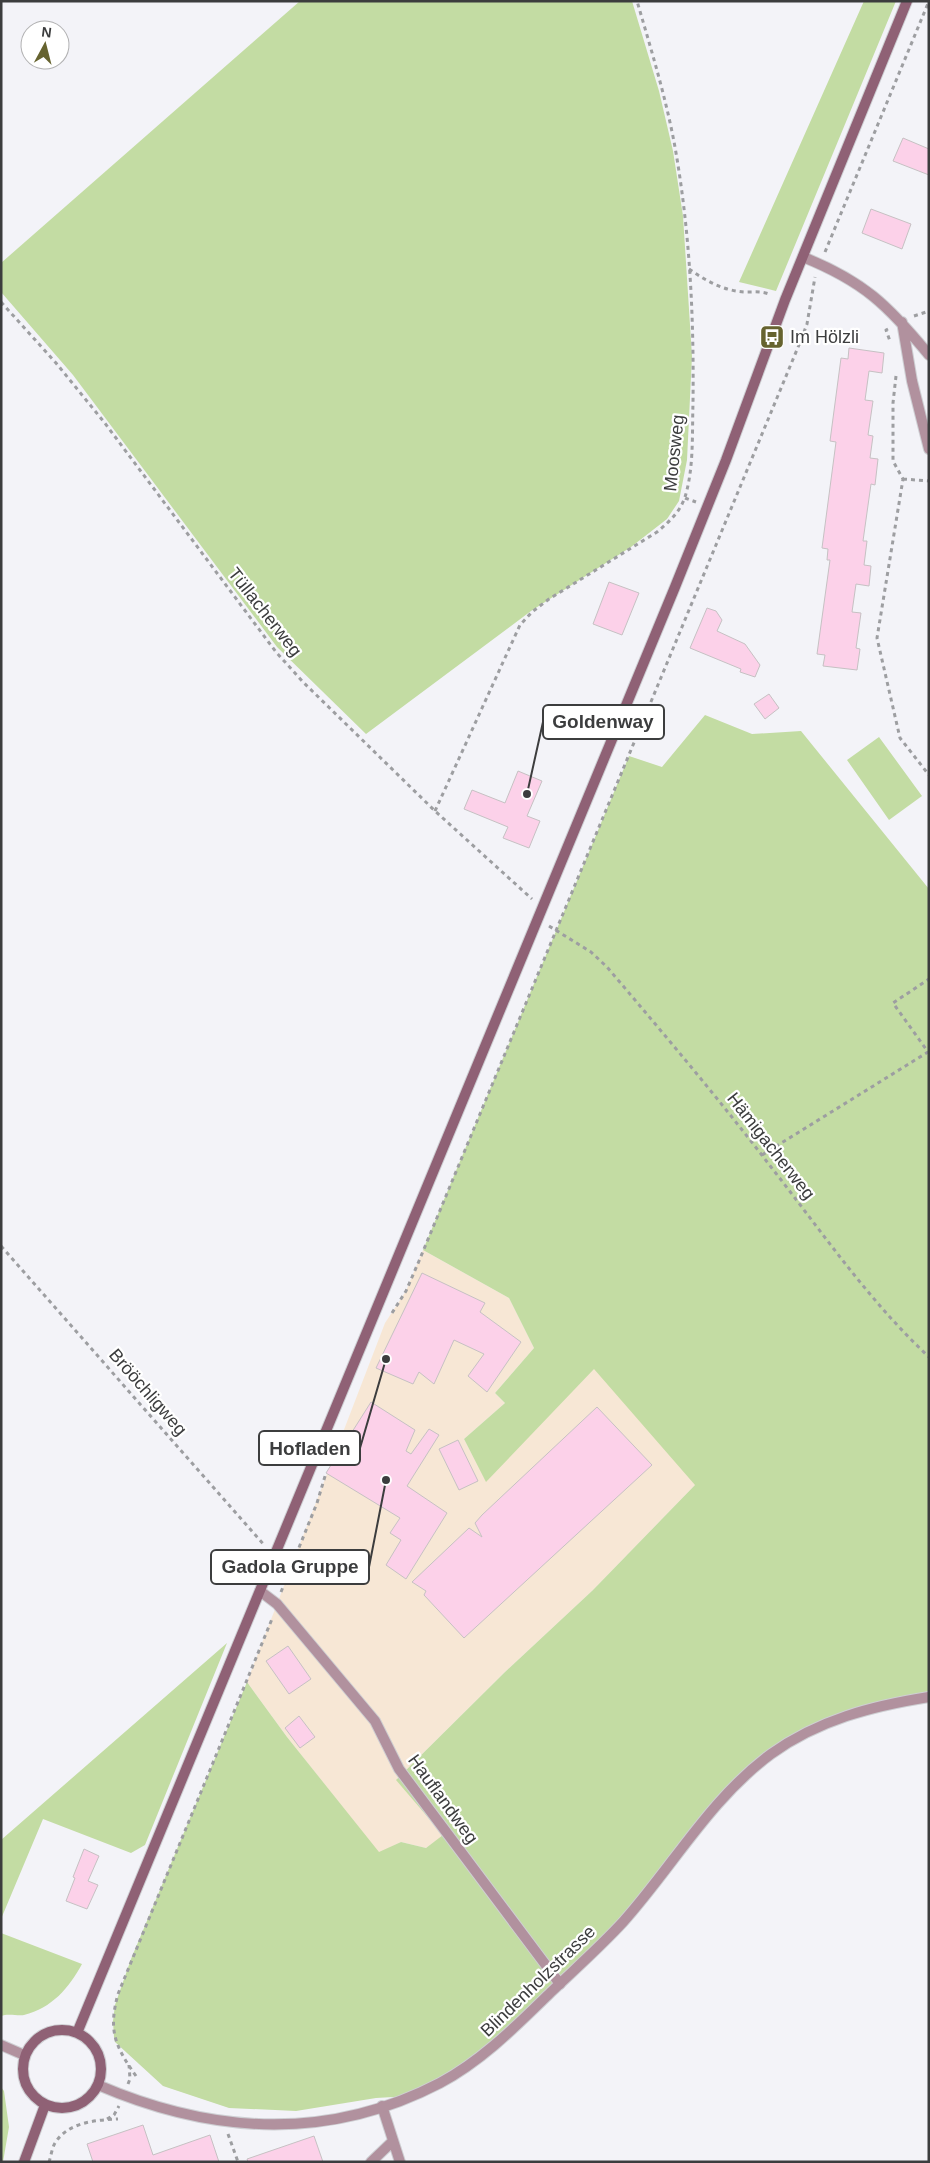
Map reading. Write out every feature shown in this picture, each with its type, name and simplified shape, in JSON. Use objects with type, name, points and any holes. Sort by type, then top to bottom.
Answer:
[{"type":"main road","points":[[77,2033],[538,920],[726,460],[802,257],[907,1]]},
{"type":"main road","points":[[65,2030],[77,2033],[88,2039],[96,2049],[101,2073],[98,2085],[91,2096],[81,2104],[69,2108],[45,2105],[27,2089],[22,2067],[24,2055],[31,2044],[40,2036],[52,2031],[65,2030]]},
{"type":"main road","points":[[28,2159],[45,2105]]},
{"type":"street","points":[[802,257],[858,283],[902,321],[929,355]]},
{"type":"street","points":[[902,321],[912,381],[929,449]]},
{"type":"street","name":"Hauflandweg","points":[[260,1590],[278,1604],[375,1721],[399,1769],[560,1984]]},
{"type":"street","name":"Blindenholzstrasse","points":[[98,2085],[161,2109],[224,2122],[266,2125],[299,2124],[329,2120],[382,2106],[411,2096],[441,2082],[497,2044],[560,1984],[623,1921],[718,1802],[742,1777],[772,1753],[805,1733],[843,1716],[887,1704],[929,1697]]},
{"type":"street","points":[[1,2045],[24,2055]]},
{"type":"street","points":[[382,2106],[400,2162]]},
{"type":"street","points":[[371,2162],[393,2140]]},
{"type":"path","name":"Moosweg","points":[[435,811],[520,625],[532,612],[549,599],[670,522],[679,509],[688,482],[692,450],[693,353],[686,214],[675,146],[662,90],[637,1]]},
{"type":"path","points":[[390,1315],[406,1291],[419,1262],[801,340],[807,324],[812,285],[928,1]]},
{"type":"path","points":[[690,268],[706,281],[723,288],[769,294]]},
{"type":"path","name":"Tüllacherweg","points":[[1,302],[56,363],[104,422],[276,652],[303,682],[435,811],[533,900],[543,906]]},
{"type":"path","points":[[892,346],[886,330],[902,321]]},
{"type":"path","points":[[896,370],[893,403],[893,461],[903,478],[877,638],[900,738],[929,775]]},
{"type":"path","points":[[903,478],[929,481]]},
{"type":"path","name":"Hämigacherweg","points":[[538,920],[591,952],[608,968],[762,1155],[868,1292],[898,1328],[929,1357]]},
{"type":"path","points":[[762,1155],[928,1052],[892,1003],[929,979]]},
{"type":"path","name":"Brööchligweg","points":[[1,1246],[274,1557]]},
{"type":"path","points":[[136,2076],[122,2055],[114,2037],[113,2021],[118,1994],[261,1647],[278,1604],[288,1570],[317,1503],[328,1468]]},
{"type":"path","points":[[49,2162],[54,2144],[70,2130],[92,2121],[118,2119]]},
{"type":"path","points":[[224,2122],[238,2162]]},
{"type":"shaded area","points":[[423,1250],[509,1298],[534,1348],[495,1393],[505,1403],[464,1439],[486,1481],[594,1368],[696,1484],[593,1590],[505,1672],[397,1779],[443,1836],[426,1848],[401,1842],[379,1853],[287,1737],[247,1682],[385,1323],[406,1291]]},
{"type":"green space","points":[[300,1],[632,1],[659,91],[673,151],[683,216],[692,356],[687,460],[679,501],[667,519],[631,547],[531,611],[366,734],[277,647],[73,375],[1,292],[1,263]]},
{"type":"green space","points":[[864,1],[896,1],[776,291],[739,282]]},
{"type":"green space","points":[[705,715],[752,734],[801,731],[929,889],[929,1697],[887,1704],[805,1733],[743,1777],[623,1921],[497,2044],[411,2096],[376,2098],[296,2111],[229,2108],[163,2086],[115,2042],[113,2021],[115,2005],[131,1959],[247,1682],[287,1737],[379,1852],[401,1842],[426,1848],[443,1835],[396,1780],[505,1672],[593,1590],[695,1485],[594,1369],[486,1482],[464,1439],[505,1403],[495,1393],[534,1348],[509,1298],[423,1250],[629,756],[662,767]]},
{"type":"green space","points":[[879,737],[922,796],[889,820],[847,760]]},
{"type":"green space","points":[[227,1643],[145,1845],[131,1853],[43,1819],[1,1919],[1,1840]]},
{"type":"green space","points":[[1,1933],[82,1964],[65,1989],[51,2002],[34,2012],[24,2015],[1,2016]]},
{"type":"green space","points":[[1,2087],[4,2091],[9,2127],[3,2162],[1,2162]]},
{"type":"building","points":[[903,138],[929,149],[929,175],[893,161]]},
{"type":"building","points":[[871,209],[911,224],[902,249],[862,233]]},
{"type":"building","points":[[849,348],[884,353],[882,373],[869,371],[865,400],[873,401],[868,435],[873,436],[870,458],[878,459],[875,485],[871,484],[863,541],[867,541],[864,565],[871,566],[869,586],[856,584],[852,612],[861,613],[856,648],[860,649],[857,670],[823,666],[825,655],[817,654],[830,560],[827,560],[828,549],[822,548],[836,442],[830,441],[841,358],[848,359]]},
{"type":"building","points":[[609,582],[639,593],[622,635],[593,624]]},
{"type":"building","points":[[707,608],[716,611],[722,620],[717,631],[745,644],[760,665],[755,677],[740,672],[741,669],[690,648]]},
{"type":"building","points":[[769,694],[779,708],[765,719],[754,704]]},
{"type":"building","points":[[518,771],[542,781],[527,816],[540,821],[529,848],[503,838],[508,827],[464,809],[472,790],[505,803]]},
{"type":"building","points":[[422,1273],[485,1303],[480,1312],[521,1342],[487,1392],[468,1376],[484,1354],[454,1340],[434,1384],[419,1372],[413,1384],[376,1368]]},
{"type":"building","points":[[371,1402],[415,1430],[406,1451],[411,1454],[429,1429],[439,1435],[407,1486],[447,1513],[406,1579],[386,1565],[401,1540],[390,1533],[400,1518],[326,1473]]},
{"type":"building","points":[[597,1407],[652,1465],[464,1638],[424,1595],[426,1591],[412,1582],[469,1528],[482,1537],[475,1523],[482,1515]]},
{"type":"building","points":[[458,1440],[478,1481],[459,1490],[439,1449]]},
{"type":"building","points":[[288,1646],[311,1679],[289,1694],[266,1661]]},
{"type":"building","points":[[299,1716],[315,1737],[300,1748],[285,1728]]},
{"type":"building","points":[[84,1849],[99,1856],[88,1881],[98,1885],[87,1909],[66,1901]]},
{"type":"building","points":[[143,2125],[153,2155],[210,2135],[219,2162],[93,2162],[87,2144]]},
{"type":"building","points":[[314,2136],[323,2162],[248,2162],[247,2159]]},
{"type":"place","name":"Im Hölzli","points":[[772,337]]},
{"type":"place","name":"Goldenway","points":[[527,794]]},
{"type":"place","name":"Hofladen","points":[[386,1359]]},
{"type":"place","name":"Gadola Gruppe","points":[[386,1480]]}]
